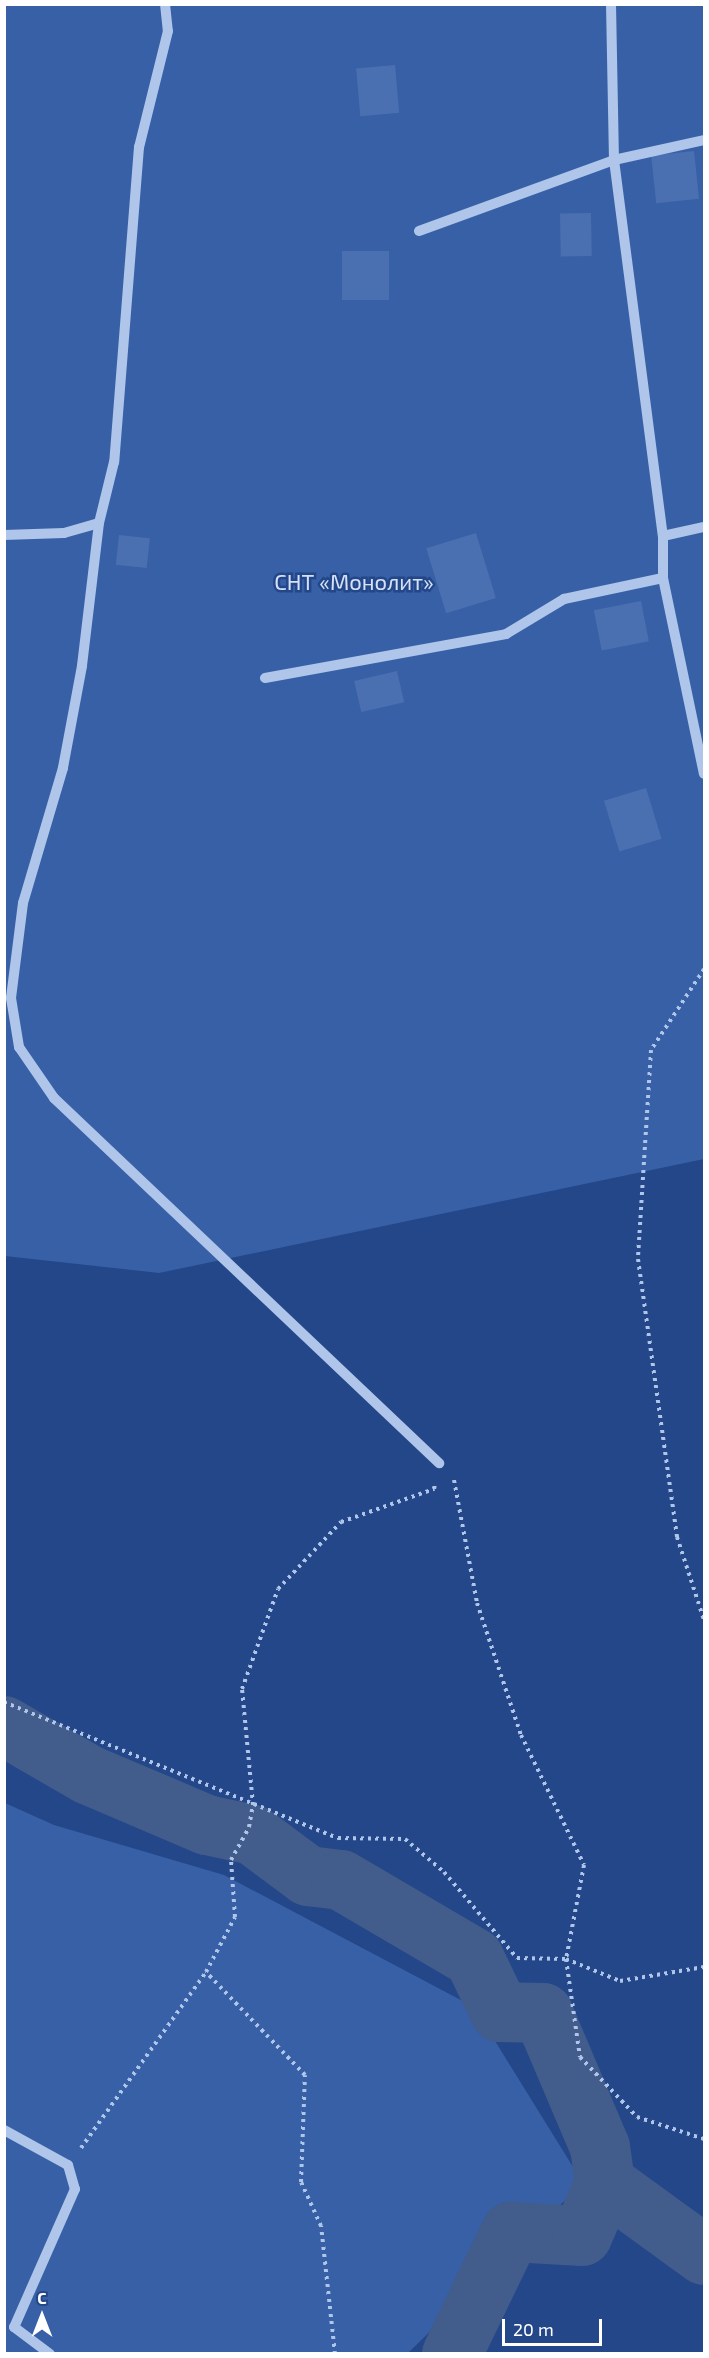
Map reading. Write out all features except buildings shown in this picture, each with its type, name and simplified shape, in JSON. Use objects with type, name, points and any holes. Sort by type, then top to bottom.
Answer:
[{"type":"lane","points":[[165,4],[168,30],[138,147],[114,462],[99,523],[82,666],[63,768],[23,903],[11,998],[19,1047],[54,1098],[439,1463]]},
{"type":"lane","points":[[611,4],[614,160],[663,536],[663,578],[705,774]]},
{"type":"lane","points":[[419,231],[614,160],[705,140]]},
{"type":"lane","points":[[4,535],[64,533],[99,523]]},
{"type":"lane","points":[[663,536],[705,527]]},
{"type":"lane","points":[[265,678],[506,634],[564,599],[663,578]]},
{"type":"lane","points":[[4,2130],[68,2165],[75,2189],[14,2327],[50,2354]]},
{"type":"path","points":[[705,969],[651,1050],[638,1259],[677,1537],[705,1620]]},
{"type":"path","points":[[68,2165],[206,1972],[235,1917],[231,1860],[249,1827],[253,1805],[242,1689],[278,1589],[341,1522],[434,1489],[439,1463]]},
{"type":"path","points":[[439,1463],[454,1480],[477,1603],[521,1736],[584,1865],[566,1959],[580,2057],[637,2117],[705,2139]]},
{"type":"path","points":[[4,1702],[338,1838],[405,1839],[444,1872],[517,1958],[566,1959],[620,1981],[705,1967]]},
{"type":"path","points":[[206,1972],[305,2075],[301,2182],[321,2226],[335,2354]]},
{"type":"green space","name":"СНТ «Монолит»","points":[[5,5],[704,5],[704,1159],[159,1273],[5,1256]]},
{"type":"green space","points":[[5,1803],[54,1825],[224,1875],[474,2007],[583,2183],[408,2353],[5,2354]]},
{"type":"waterway","points":[[4,1726],[89,1775],[207,1825],[253,1835],[308,1876],[341,1880],[474,1958],[500,2012],[543,2013],[600,2147],[605,2183],[704,2255]]},
{"type":"waterway","points":[[452,2354],[511,2232],[582,2236],[605,2183]]}]
